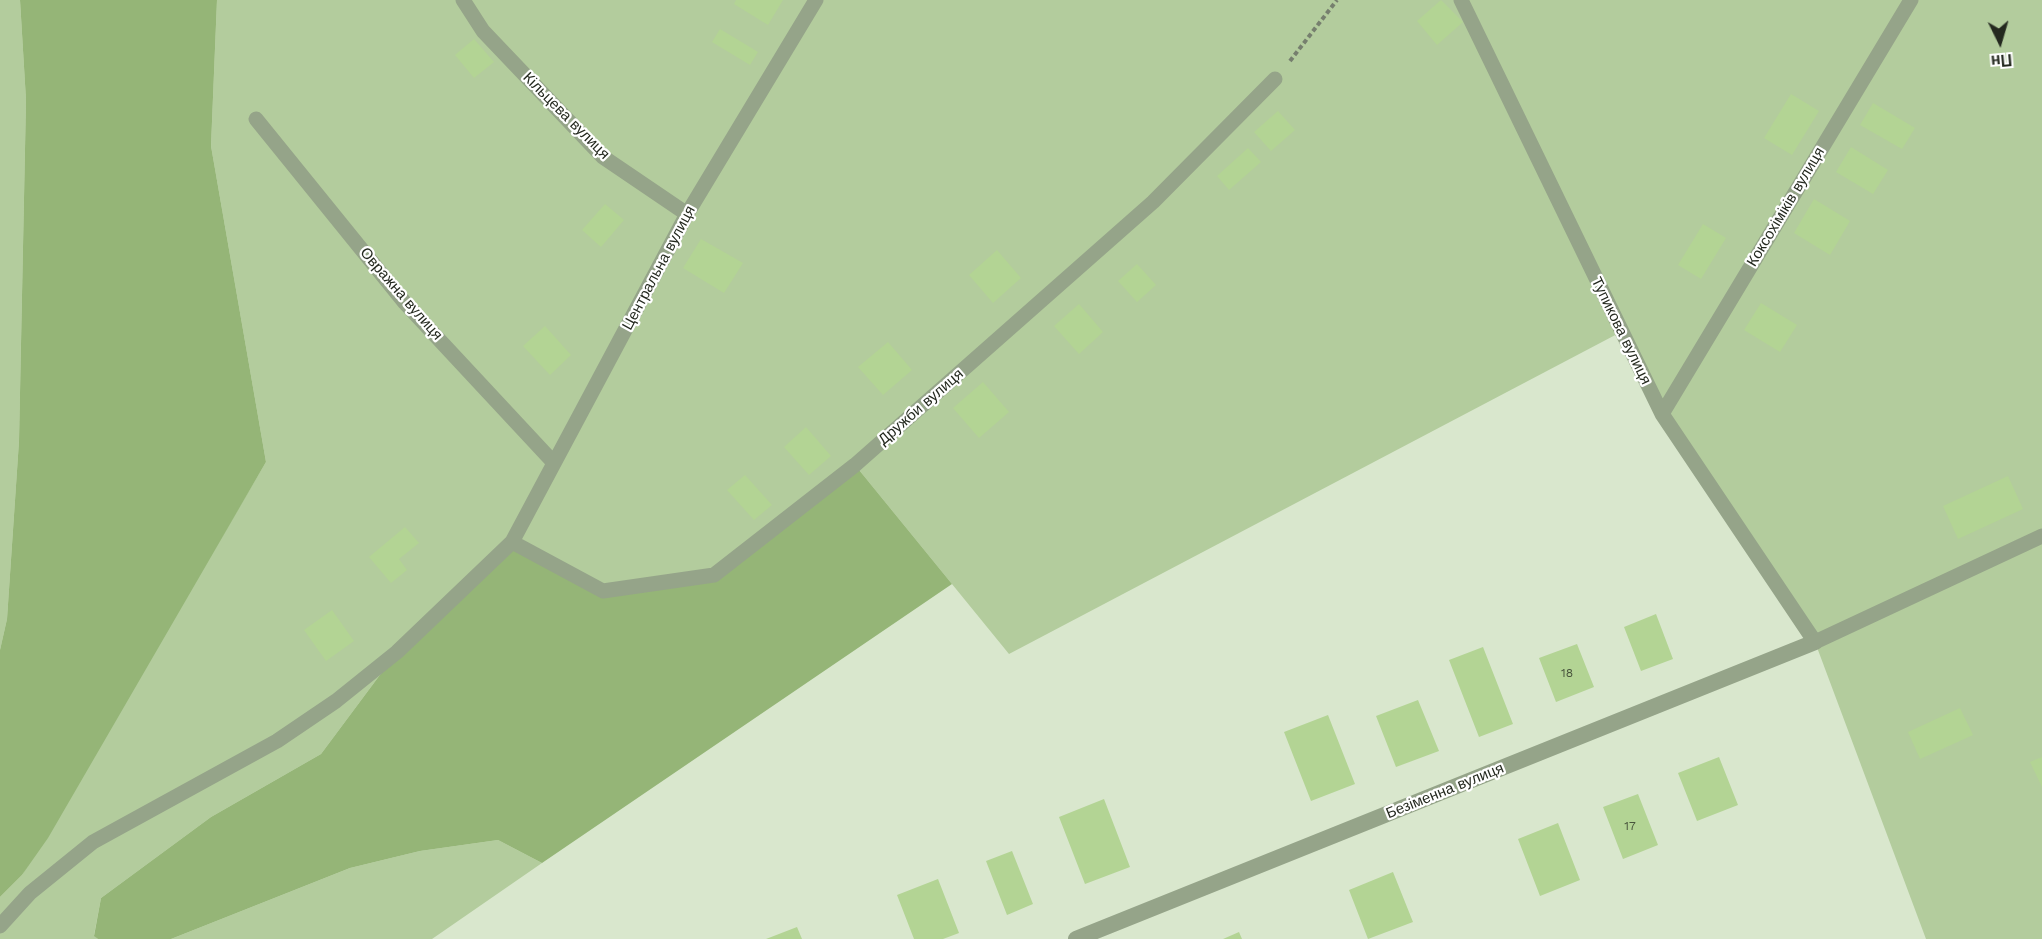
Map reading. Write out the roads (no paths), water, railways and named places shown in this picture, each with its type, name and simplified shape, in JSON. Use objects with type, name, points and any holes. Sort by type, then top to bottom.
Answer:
[{"type":"street","name":"Безіменна вулиця","points":[[1076,939],[1815,642]]},
{"type":"lane","name":"Кільцева вулиця","points":[[463,0],[483,31],[603,157],[687,214]]},
{"type":"lane","name":"Центральна вулиця","points":[[0,926],[30,893],[93,842],[277,741],[336,701],[397,652],[512,542],[687,214],[816,0]]},
{"type":"lane","name":"Тупикова вулиця","points":[[1461,0],[1662,414],[1815,642]]},
{"type":"lane","name":"Коксохіміків вулиця","points":[[1662,414],[1911,0]]},
{"type":"lane","name":"Дружби вулиця","points":[[512,542],[603,591],[714,575],[855,465],[960,373],[1153,202],[1275,79]]},
{"type":"lane","name":"Овражна вулиця","points":[[256,119],[405,303],[554,463]]},
{"type":"lane","points":[[1815,642],[2042,536]]}]
